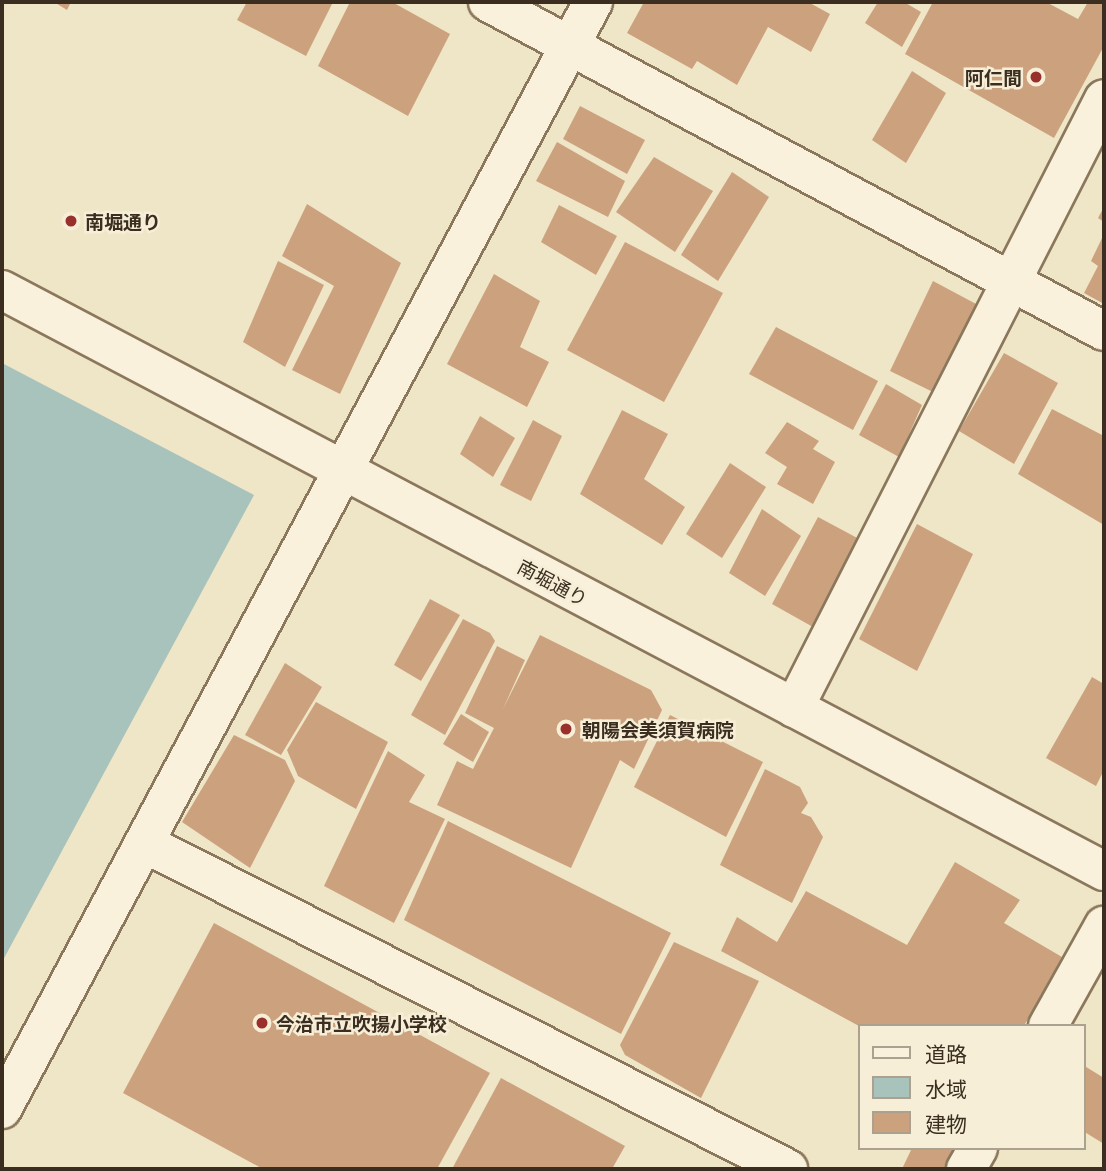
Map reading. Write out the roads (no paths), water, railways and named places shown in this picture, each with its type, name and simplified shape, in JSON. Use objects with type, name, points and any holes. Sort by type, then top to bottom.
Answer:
[{"type":"street","points":[[488,2],[1104,331]]},
{"type":"street","points":[[2,1109],[593,2]]},
{"type":"street","points":[[794,708],[1104,99]]},
{"type":"street","name":"南堀通り","points":[[2,290],[1104,871]]},
{"type":"street","points":[[144,843],[788,1169]]},
{"type":"street","points":[[1049,1024],[1104,926]]},
{"type":"street","points":[[966,1169],[977,1150]]},
{"type":"water","points":[[2,363],[254,495],[2,962]]},
{"type":"place","name":"阿仁間","points":[[1036,77]]},
{"type":"place","name":"南堀通り","points":[[71,221]]},
{"type":"place","name":"朝陽会美須賀病院","points":[[566,729]]},
{"type":"place","name":"今治市立吹揚小学校","points":[[262,1023]]}]
